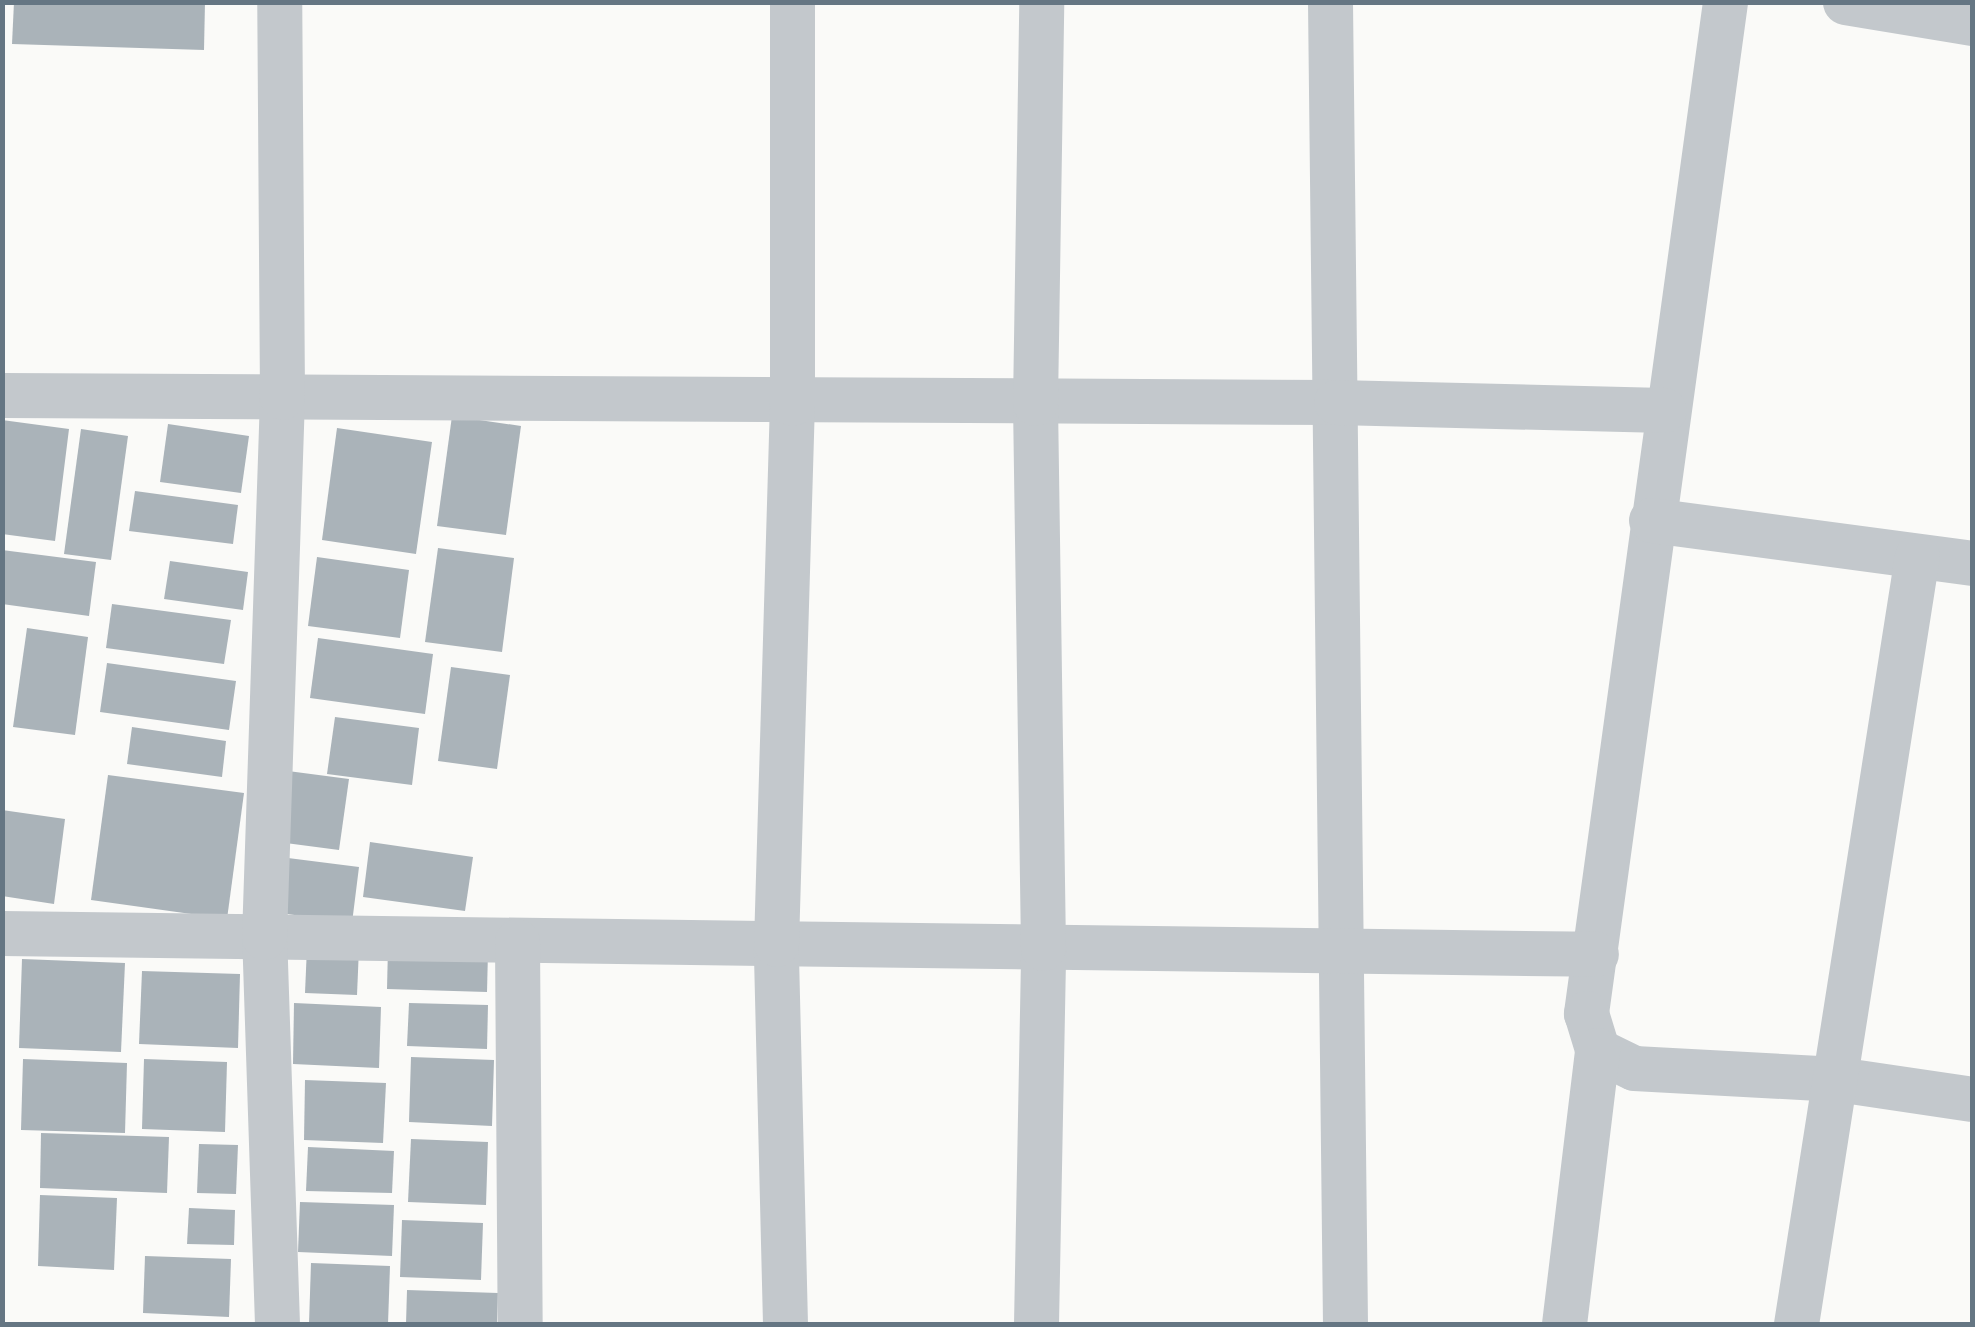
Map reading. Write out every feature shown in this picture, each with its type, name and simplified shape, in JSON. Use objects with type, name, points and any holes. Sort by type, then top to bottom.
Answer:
[{"type":"street","points":[[277,1324],[264,937],[282,397],[280,2]]},
{"type":"street","points":[[784,1324],[776,944],[792,404],[792,2]]},
{"type":"street","points":[[1036,1324],[1042,948],[1036,403],[1041,2]]},
{"type":"street","points":[[1330,2],[1345,1324]]},
{"type":"street","points":[[1564,1324],[1597,1050],[1586,1014],[1664,410],[1725,2]]},
{"type":"street","points":[[1845,2],[1972,24]]},
{"type":"street","points":[[2,395],[792,404],[1336,402],[1664,410]]},
{"type":"street","points":[[1651,520],[1972,563]]},
{"type":"street","points":[[1796,1324],[1917,556]]},
{"type":"street","points":[[2,933],[1596,954]]},
{"type":"street","points":[[517,941],[520,1324]]},
{"type":"street","points":[[1597,1050],[1634,1068],[1837,1079],[1972,1099]]},
{"type":"building","points":[[14,2],[205,2],[204,50],[12,44]]},
{"type":"building","points":[[452,416],[521,426],[506,535],[437,526]]},
{"type":"building","points":[[2,420],[69,429],[55,541],[2,534]]},
{"type":"building","points":[[168,424],[249,436],[241,493],[160,482]]},
{"type":"building","points":[[337,428],[432,442],[416,554],[322,540]]},
{"type":"building","points":[[81,429],[128,436],[111,560],[64,554]]},
{"type":"building","points":[[135,491],[238,505],[233,544],[129,531]]},
{"type":"building","points":[[438,548],[514,558],[502,652],[425,642]]},
{"type":"building","points":[[2,550],[96,562],[89,616],[2,604]]},
{"type":"building","points":[[317,557],[409,570],[400,638],[308,626]]},
{"type":"building","points":[[170,561],[248,572],[243,610],[164,599]]},
{"type":"building","points":[[112,604],[231,620],[224,664],[106,648]]},
{"type":"building","points":[[27,628],[88,637],[75,735],[13,727]]},
{"type":"building","points":[[318,638],[433,654],[425,714],[310,698]]},
{"type":"building","points":[[107,663],[236,681],[229,730],[100,712]]},
{"type":"building","points":[[451,667],[510,675],[497,769],[438,761]]},
{"type":"building","points":[[335,717],[419,728],[412,785],[327,774]]},
{"type":"building","points":[[132,727],[226,741],[222,777],[127,764]]},
{"type":"building","points":[[288,771],[349,779],[339,850],[278,842]]},
{"type":"building","points":[[108,775],[244,793],[227,919],[91,900]]},
{"type":"building","points":[[2,810],[65,819],[54,904],[2,896]]},
{"type":"building","points":[[370,842],[473,857],[465,911],[363,897]]},
{"type":"building","points":[[288,858],[359,867],[352,923],[280,913]]},
{"type":"building","points":[[307,947],[359,948],[357,995],[305,993]]},
{"type":"building","points":[[388,947],[488,951],[487,992],[387,989]]},
{"type":"building","points":[[22,959],[125,963],[121,1052],[19,1048]]},
{"type":"building","points":[[142,971],[240,974],[238,1048],[139,1044]]},
{"type":"building","points":[[294,1003],[381,1007],[379,1068],[293,1064]]},
{"type":"building","points":[[409,1003],[488,1005],[487,1049],[407,1046]]},
{"type":"building","points":[[411,1057],[494,1060],[492,1126],[409,1122]]},
{"type":"building","points":[[23,1059],[127,1063],[125,1133],[21,1130]]},
{"type":"building","points":[[144,1059],[227,1062],[225,1132],[142,1129]]},
{"type":"building","points":[[305,1080],[386,1083],[383,1143],[304,1140]]},
{"type":"building","points":[[41,1133],[169,1137],[167,1193],[40,1188]]},
{"type":"building","points":[[411,1139],[488,1142],[486,1205],[408,1202]]},
{"type":"building","points":[[199,1144],[238,1145],[236,1194],[197,1193]]},
{"type":"building","points":[[308,1147],[394,1151],[392,1193],[306,1191]]},
{"type":"building","points":[[40,1195],[117,1198],[114,1270],[38,1266]]},
{"type":"building","points":[[300,1202],[394,1205],[392,1256],[298,1252]]},
{"type":"building","points":[[189,1208],[235,1210],[234,1245],[187,1244]]},
{"type":"building","points":[[402,1220],[483,1223],[481,1280],[400,1277]]},
{"type":"building","points":[[145,1256],[231,1259],[229,1317],[143,1313]]},
{"type":"building","points":[[311,1263],[390,1266],[388,1324],[309,1324]]},
{"type":"building","points":[[407,1290],[498,1293],[497,1324],[406,1324]]}]
